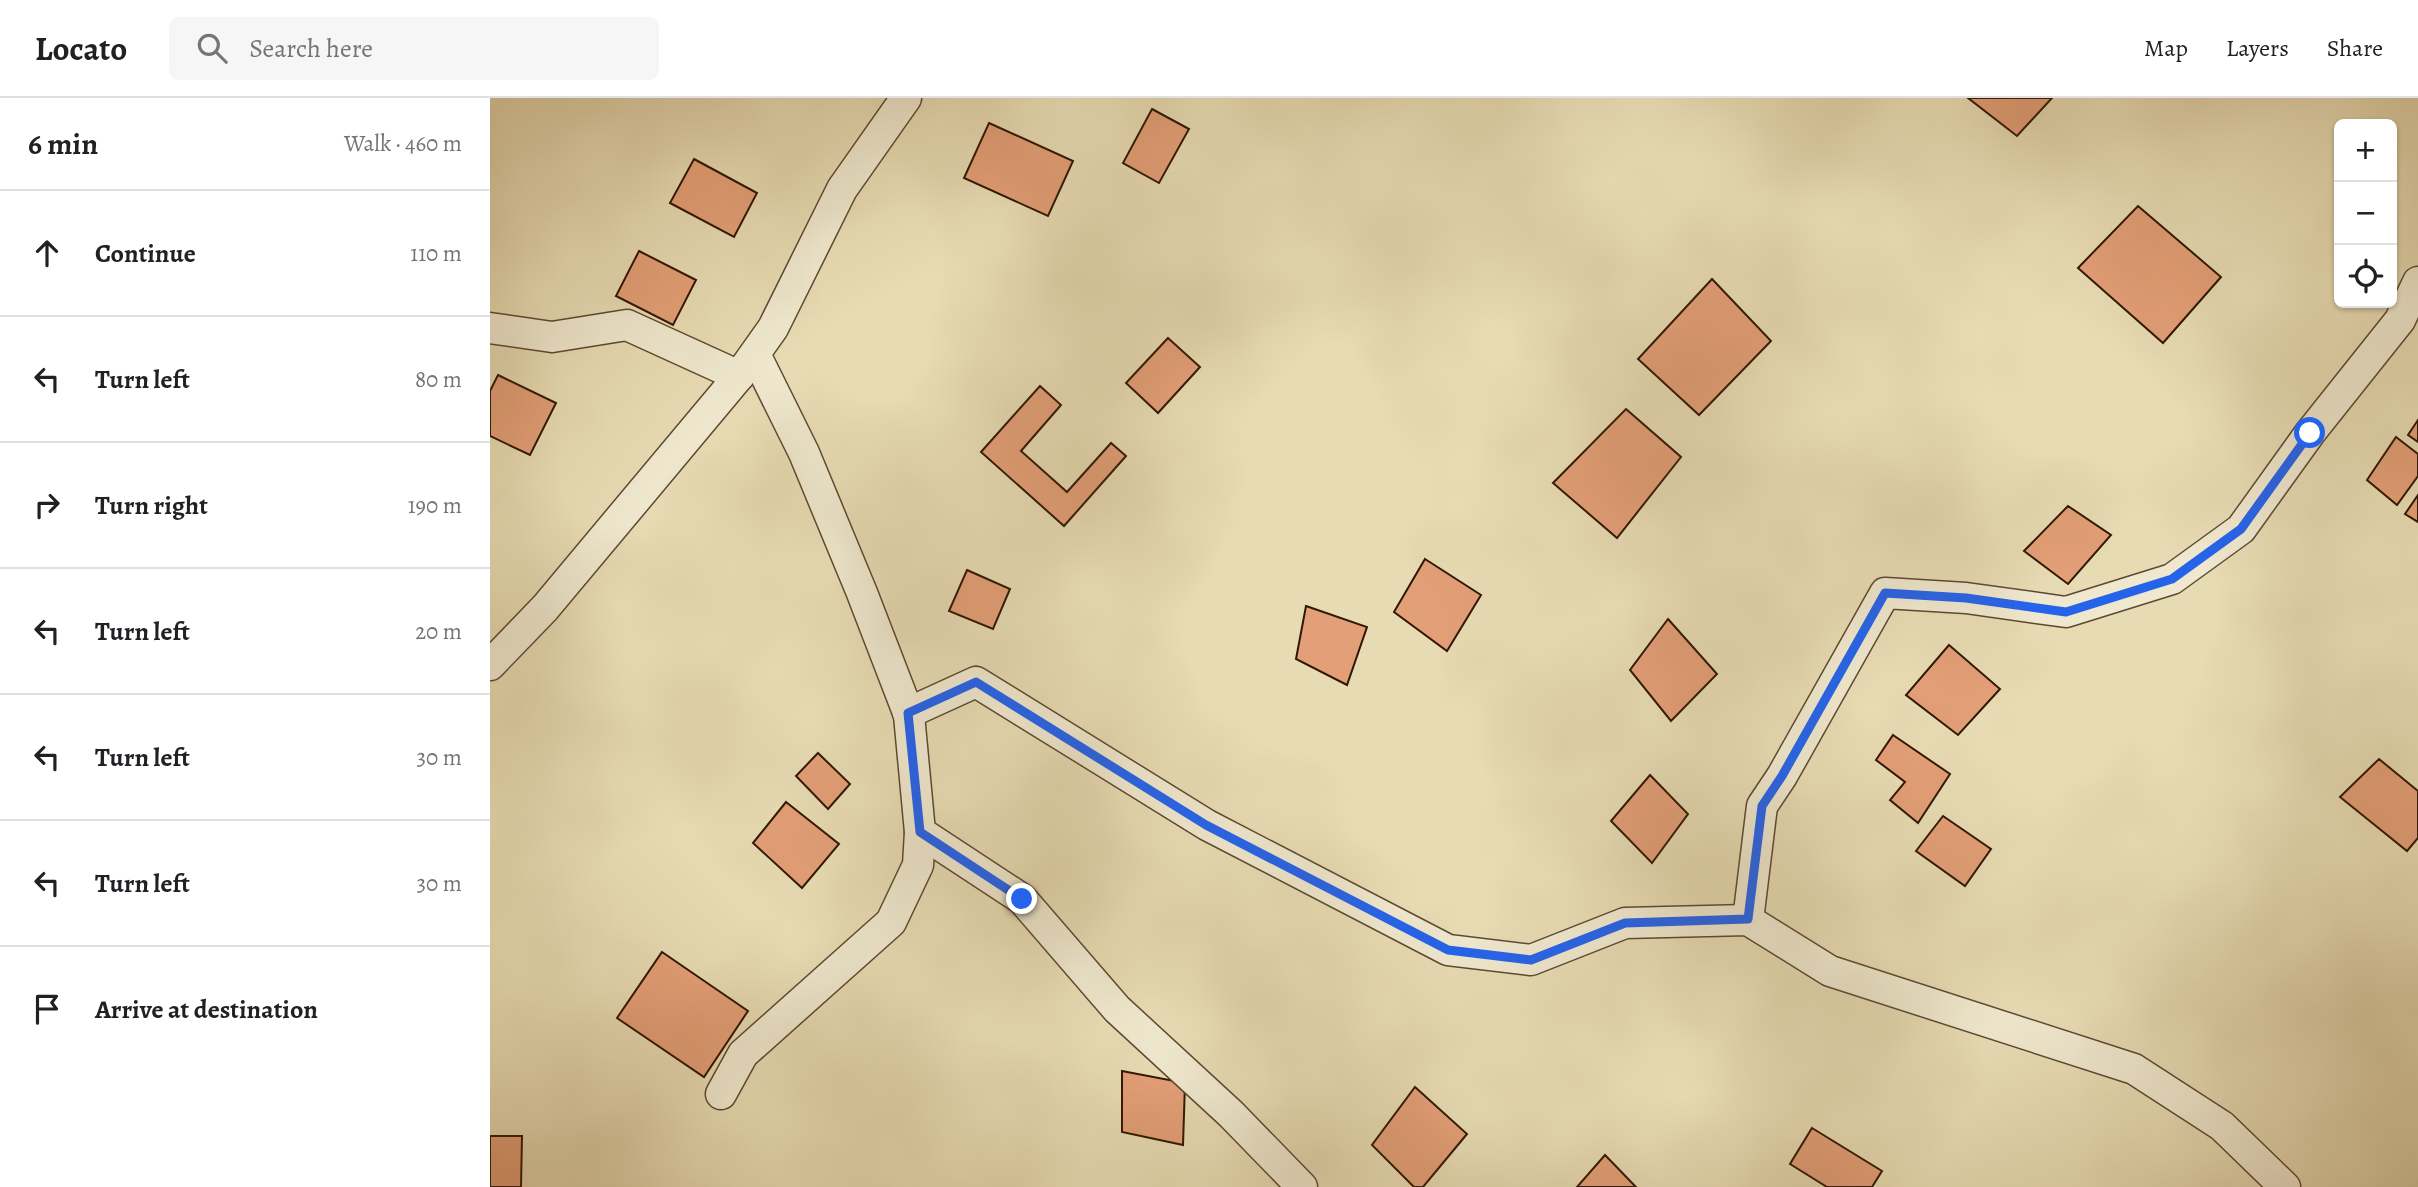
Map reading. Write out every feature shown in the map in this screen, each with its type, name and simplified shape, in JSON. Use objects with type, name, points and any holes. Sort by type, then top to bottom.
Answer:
[{"type":"street","points":[[490,665],[545,608],[747,365],[773,328],[842,189],[905,98]]},
{"type":"street","points":[[1748,919],[1762,806],[1782,776],[1885,593],[1966,598],[2066,612],[2172,579],[2241,529],[2310,433],[2400,320],[2418,282]]},
{"type":"street","points":[[490,328],[552,337],[628,325],[747,365],[804,453],[908,713],[920,832],[918,865],[891,922],[743,1054],[721,1094]]},
{"type":"street","points":[[908,713],[976,682],[1206,825],[1448,950],[1531,960],[1625,923],[1748,919],[1830,971],[2134,1069],[2222,1126],[2286,1187]]},
{"type":"street","points":[[920,832],[1022,899],[1117,1009],[1231,1114],[1302,1187]]},
{"type":"building","points":[[1968,98],[2052,98],[2017,136]]},
{"type":"building","points":[[1152,109],[1189,129],[1159,183],[1123,163]]},
{"type":"building","points":[[989,123],[1073,161],[1048,216],[964,178]]},
{"type":"building","points":[[694,159],[757,193],[734,237],[670,203]]},
{"type":"building","points":[[2138,206],[2221,277],[2163,343],[2078,268]]},
{"type":"building","points":[[639,251],[696,280],[673,325],[616,296]]},
{"type":"building","points":[[1712,279],[1771,341],[1699,415],[1638,359]]},
{"type":"building","points":[[1168,338],[1200,367],[1158,413],[1126,383]]},
{"type":"building","points":[[498,375],[556,403],[530,455],[490,436],[490,391]]},
{"type":"building","points":[[1040,386],[1061,405],[1021,451],[1067,492],[1111,443],[1126,456],[1064,526],[981,452]]},
{"type":"building","points":[[1626,409],[1681,457],[1617,538],[1553,483]]},
{"type":"building","points":[[2418,420],[2418,442],[2408,435]]},
{"type":"building","points":[[2396,437],[2418,454],[2418,476],[2397,505],[2367,480]]},
{"type":"building","points":[[2418,495],[2418,522],[2405,514]]},
{"type":"building","points":[[2068,506],[2111,535],[2068,584],[2024,551]]},
{"type":"building","points":[[1425,559],[1481,595],[1447,651],[1394,612]]},
{"type":"building","points":[[967,570],[1010,589],[993,629],[949,611]]},
{"type":"building","points":[[1306,606],[1367,627],[1347,685],[1296,659]]},
{"type":"building","points":[[1668,619],[1717,674],[1671,721],[1630,670]]},
{"type":"building","points":[[1949,645],[2000,689],[1958,735],[1906,695]]},
{"type":"building","points":[[1893,735],[1950,774],[1918,823],[1890,800],[1905,782],[1876,760]]},
{"type":"building","points":[[818,753],[850,784],[828,809],[796,776]]},
{"type":"building","points":[[2379,759],[2418,791],[2418,838],[2407,851],[2340,797]]},
{"type":"building","points":[[1650,775],[1688,814],[1652,863],[1611,821]]},
{"type":"building","points":[[786,802],[839,844],[802,888],[753,843]]},
{"type":"building","points":[[1943,816],[1991,849],[1965,886],[1916,851]]},
{"type":"building","points":[[662,952],[748,1011],[704,1077],[617,1018]]},
{"type":"building","points":[[1122,1071],[1185,1083],[1183,1145],[1122,1132]]},
{"type":"building","points":[[1415,1087],[1467,1134],[1423,1187],[1414,1187],[1372,1145]]},
{"type":"building","points":[[1812,1128],[1882,1171],[1872,1187],[1827,1187],[1790,1164]]},
{"type":"building","points":[[490,1136],[522,1136],[521,1187],[490,1187]]},
{"type":"building","points":[[1605,1155],[1636,1187],[1577,1187]]},
{"type":"route","points":[[1022,899],[920,832],[908,713],[976,682],[1206,825],[1448,950],[1531,960],[1625,923],[1748,919],[1762,806],[1782,776],[1885,593],[1966,598],[2066,612],[2172,579],[2241,529],[2310,433]]}]
